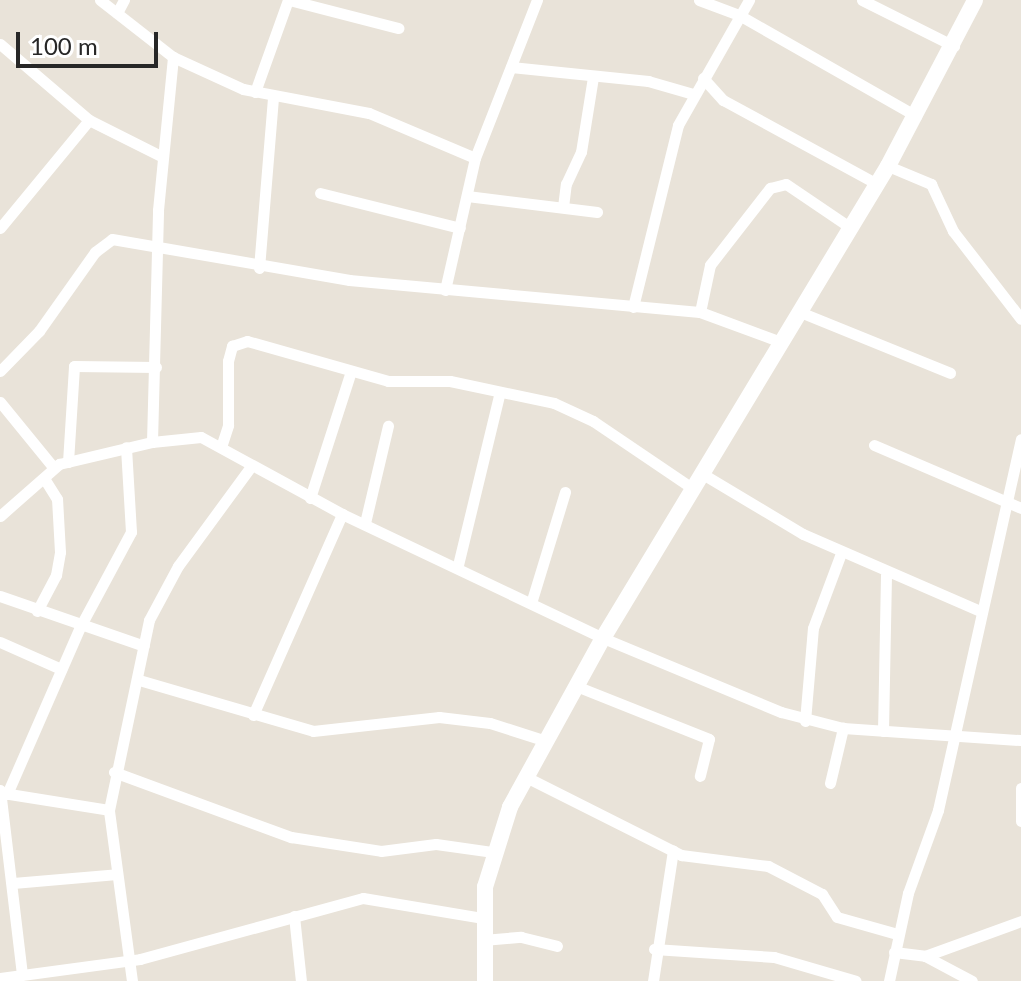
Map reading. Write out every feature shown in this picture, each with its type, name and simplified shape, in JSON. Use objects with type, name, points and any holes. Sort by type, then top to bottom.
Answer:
[{"type":"street","points":[[100,0],[173,57],[255,92],[369,113],[475,158]]},
{"type":"street","points":[[117,13],[124,0]]},
{"type":"street","points":[[255,92],[288,0],[398,28]]},
{"type":"street","points":[[445,290],[475,158],[537,0]]},
{"type":"street","points":[[699,0],[739,15],[916,116]]},
{"type":"street","points":[[633,307],[671,150],[693,94],[749,0]]},
{"type":"street","points":[[862,0],[954,46]]},
{"type":"street","points":[[485,981],[483,918],[493,852],[526,777],[603,638],[888,166],[954,46],[975,0]]},
{"type":"street","points":[[0,44],[89,120],[161,156]]},
{"type":"street","points":[[152,442],[161,156],[173,57]]},
{"type":"street","points":[[511,67],[648,81],[693,94]]},
{"type":"street","points":[[563,207],[584,141],[593,77]]},
{"type":"street","points":[[703,78],[723,100],[877,184]]},
{"type":"street","points":[[259,268],[273,97]]},
{"type":"street","points":[[0,228],[89,120]]},
{"type":"street","points":[[888,166],[931,184],[953,231],[1021,319]]},
{"type":"street","points":[[700,312],[710,265],[776,185],[786,184],[851,228]]},
{"type":"street","points":[[320,193],[460,228]]},
{"type":"street","points":[[467,196],[597,212]]},
{"type":"street","points":[[0,371],[39,331],[105,241],[259,268],[445,290],[700,312],[781,342]]},
{"type":"street","points":[[800,312],[950,373]]},
{"type":"street","points":[[222,444],[228,425],[228,361],[238,342],[388,381],[450,381],[575,411],[692,488]]},
{"type":"street","points":[[68,462],[74,366],[156,367]]},
{"type":"street","points":[[310,498],[351,371]]},
{"type":"street","points":[[458,565],[500,392]]},
{"type":"street","points":[[0,402],[53,467]]},
{"type":"street","points":[[365,523],[388,426]]},
{"type":"street","points":[[0,516],[45,480],[53,467],[126,447],[201,437],[222,444],[310,498],[532,600],[603,638],[805,721],[843,728],[952,737],[1020,738]]},
{"type":"street","points":[[889,981],[897,934],[938,810],[1021,439]]},
{"type":"street","points":[[874,445],[1021,508]]},
{"type":"street","points":[[126,447],[131,532],[80,627],[2,792],[13,883],[11,978],[126,961],[363,898],[387,898],[483,918]]},
{"type":"street","points":[[132,981],[126,961],[109,810],[114,772],[139,680],[149,620],[178,566],[252,465]]},
{"type":"street","points":[[701,473],[841,553],[886,575],[982,612]]},
{"type":"street","points":[[37,611],[56,575],[60,552],[57,499],[45,480]]},
{"type":"street","points":[[532,600],[565,492]]},
{"type":"street","points":[[253,715],[342,514]]},
{"type":"street","points":[[805,721],[813,628],[841,553]]},
{"type":"street","points":[[883,731],[886,575]]},
{"type":"street","points":[[0,596],[80,627],[144,646]]},
{"type":"street","points":[[0,642],[61,669]]},
{"type":"street","points":[[139,680],[278,725],[337,732],[439,717],[490,723],[546,741]]},
{"type":"street","points":[[576,686],[709,739],[700,776]]},
{"type":"street","points":[[830,783],[843,728]]},
{"type":"street","points":[[114,772],[291,837],[381,851],[436,844],[493,852]]},
{"type":"street","points":[[526,777],[673,851],[695,859],[768,866],[824,896],[837,917],[897,934]]},
{"type":"street","points":[[1021,788],[1021,821]]},
{"type":"street","points":[[2,792],[109,810]]},
{"type":"street","points":[[653,981],[654,949],[673,851]]},
{"type":"street","points":[[13,883],[117,874]]},
{"type":"street","points":[[294,916],[301,981]]},
{"type":"street","points":[[925,956],[1021,921]]},
{"type":"street","points":[[483,940],[521,937],[557,946]]},
{"type":"street","points":[[654,949],[774,957],[856,981]]},
{"type":"street","points":[[894,952],[925,956],[972,981]]}]
